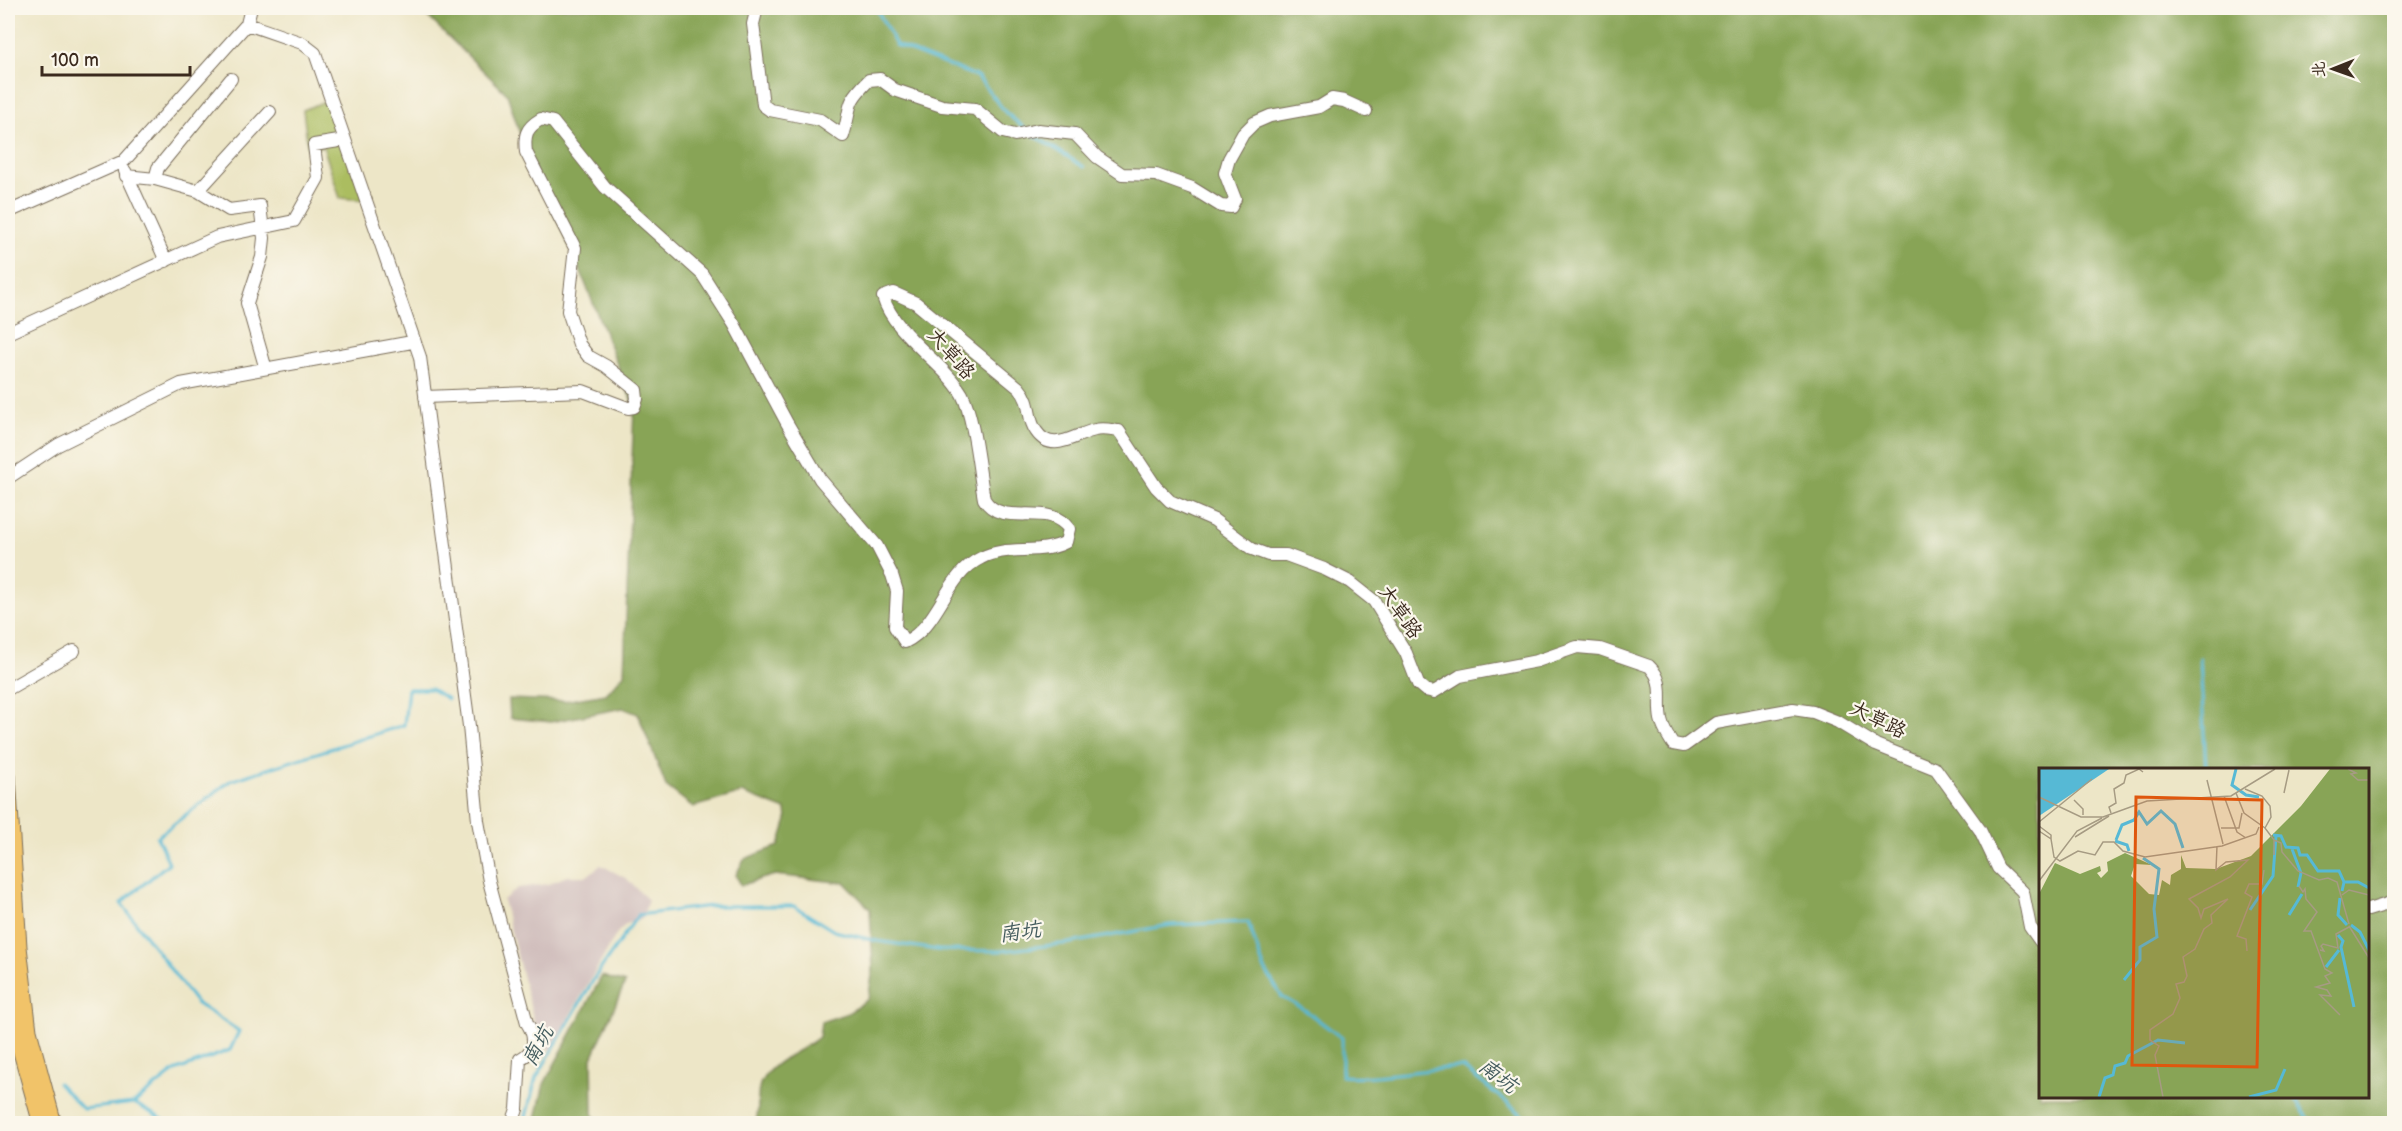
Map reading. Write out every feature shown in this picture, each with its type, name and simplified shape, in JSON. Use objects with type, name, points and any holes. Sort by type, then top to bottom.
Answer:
[{"type":"main road","points":[[8,776],[19,947],[28,1021],[54,1124]]},
{"type":"main road","points":[[8,964],[16,1034],[41,1124]]},
{"type":"street","points":[[8,212],[124,161],[247,24],[251,8]]},
{"type":"street","points":[[757,8],[753,24],[764,105],[770,110],[820,120],[843,136],[847,108],[854,95],[869,80],[880,79],[895,90],[942,106],[975,109],[1003,132],[1076,134],[1097,157],[1122,174],[1156,175],[1192,188],[1221,206],[1231,207],[1235,199],[1225,173],[1229,159],[1254,123],[1270,116],[1318,107],[1332,99],[1344,101],[1366,111]]},
{"type":"street","points":[[247,24],[302,43],[315,53],[412,342],[420,357],[469,726],[478,821],[492,892],[527,1023],[533,1032],[534,1044],[529,1054],[520,1059],[517,1109],[512,1124]]},
{"type":"street","points":[[155,179],[158,168],[231,79]]},
{"type":"street","points":[[198,191],[270,112]]},
{"type":"street","name":"大草路","points":[[425,398],[583,391],[628,408],[634,407],[638,399],[636,390],[606,366],[588,356],[579,344],[568,311],[575,248],[526,152],[525,136],[529,126],[541,119],[553,122],[605,187],[702,274],[734,324],[820,479],[877,546],[897,591],[895,627],[905,642],[912,638],[936,612],[959,573],[981,557],[1003,551],[1056,548],[1066,542],[1069,530],[1063,520],[1046,514],[1000,514],[989,508],[984,499],[968,412],[961,393],[890,312],[883,297],[894,293],[916,303],[1019,388],[1028,398],[1034,430],[1044,439],[1052,443],[1070,441],[1095,430],[1119,431],[1156,487],[1170,501],[1214,520],[1252,549],[1268,555],[1286,555],[1324,569],[1350,582],[1374,601],[1406,653],[1418,684],[1425,690],[1434,692],[1460,676],[1537,661],[1577,647],[1600,649],[1649,666],[1654,671],[1660,683],[1660,718],[1673,744],[1684,746],[1716,723],[1793,709],[1813,712],[1838,722],[1876,745],[1936,769],[1980,830],[1998,868],[2023,892],[2030,927],[2039,940]]},
{"type":"street","points":[[8,333],[217,237],[294,221],[318,178],[314,145],[345,140]]},
{"type":"street","points":[[124,161],[126,176],[166,261]]},
{"type":"street","points":[[126,176],[155,179],[198,191],[229,210],[260,206],[262,257],[247,303],[265,366]]},
{"type":"street","points":[[8,478],[58,445],[172,388],[193,380],[412,342]]},
{"type":"street","points":[[8,689],[74,651]]},
{"type":"street","points":[[2369,909],[2394,902]]},
{"type":"shaded area","points":[[601,865],[627,879],[648,900],[642,919],[626,924],[617,933],[550,1050],[539,1041],[503,900],[518,888],[548,884],[567,876],[587,876]]},
{"type":"green space","points":[[419,8],[2394,8],[2394,1123],[755,1123],[758,1113],[759,1086],[766,1074],[780,1062],[819,1037],[821,1022],[848,1013],[868,999],[873,970],[870,909],[845,883],[775,875],[741,885],[736,875],[744,859],[779,846],[787,820],[786,810],[742,793],[693,807],[666,786],[638,714],[623,708],[551,722],[510,718],[509,699],[564,701],[606,694],[624,674],[634,407],[576,260],[526,152],[507,94]]},
{"type":"green space","points":[[328,100],[365,200],[340,198],[323,146],[308,150],[303,110]]},
{"type":"green space","points":[[602,976],[625,983],[592,1058],[593,1113],[597,1123],[535,1123],[544,1084]]},
{"type":"waterway","points":[[876,8],[896,45],[978,77],[1006,113],[1027,130]]},
{"type":"waterway","points":[[1035,136],[1084,167]]},
{"type":"waterway","points":[[2200,658],[2206,768]]},
{"type":"waterway","points":[[171,1124],[134,1103],[175,1071],[230,1050],[239,1031],[196,1003],[121,903],[169,863],[157,837],[230,781],[404,725],[408,689],[431,689],[448,699]]},
{"type":"waterway","name":"南坑","points":[[524,1124],[536,1078],[595,977],[638,915],[711,906],[794,906],[834,931],[877,941],[938,950],[1001,951],[1070,943],[1170,925],[1248,922],[1264,968],[1282,997],[1305,1010],[1342,1038],[1342,1076],[1372,1076],[1462,1067],[1534,1124]]},
{"type":"waterway","points":[[58,1083],[83,1109],[134,1103]]},
{"type":"waterway","points":[[2294,1098],[2313,1124]]}]
